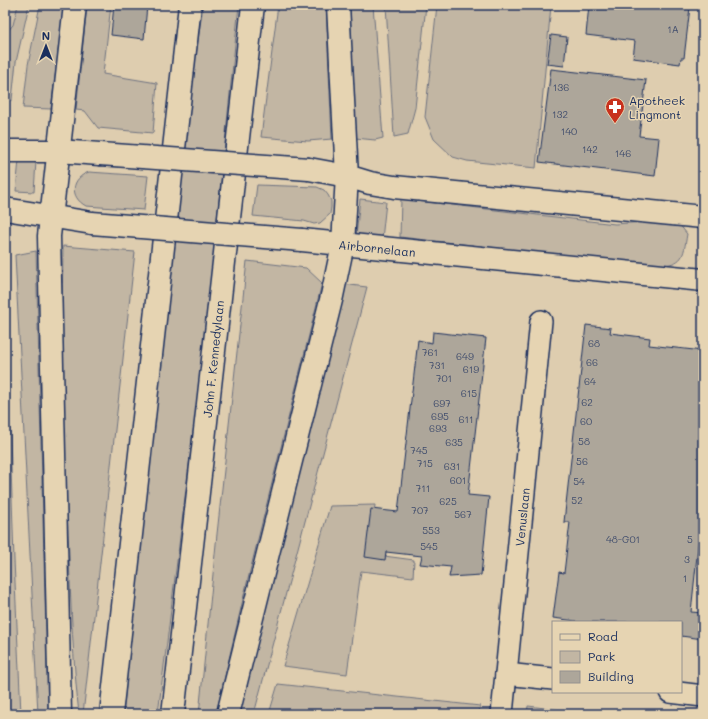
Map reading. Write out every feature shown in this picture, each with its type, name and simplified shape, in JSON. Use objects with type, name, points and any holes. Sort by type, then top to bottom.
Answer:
[{"type":"main road","points":[[60,714],[49,236],[50,216],[76,5]]},
{"type":"main road","points":[[111,714],[190,5]]},
{"type":"main road","name":"John F. Kennedylaan","points":[[173,714],[253,5]]},
{"type":"main road","points":[[228,714],[330,304],[343,244],[347,176],[338,5]]},
{"type":"main road","points":[[5,151],[58,151],[309,169],[394,187],[703,217]]},
{"type":"main road","name":"Airbornelaan","points":[[5,209],[92,223],[302,240],[403,252],[703,280]]},
{"type":"street","name":"Venuslaan","points":[[502,714],[542,321]]},
{"type":"street","points":[[506,674],[552,679]]},
{"type":"street","points":[[678,693],[703,696]]},
{"type":"shaded area","points":[[5,5],[20,5],[5,48]]},
{"type":"green space","points":[[18,5],[29,5],[16,62],[12,100],[5,100],[5,34],[13,25]]},
{"type":"green space","points":[[40,5],[64,5],[51,109],[23,108],[28,65]]},
{"type":"green space","points":[[87,5],[111,5],[103,74],[157,83],[153,133],[98,128],[85,111],[76,110]]},
{"type":"green space","points":[[203,5],[239,5],[206,328],[158,714],[123,714],[189,105]]},
{"type":"green space","points":[[278,5],[326,5],[332,139],[308,141],[261,137]]},
{"type":"green space","points":[[350,5],[373,5],[383,138],[375,140],[355,138]]},
{"type":"green space","points":[[386,5],[426,5],[415,108],[408,134],[394,137]]},
{"type":"green space","points":[[437,5],[551,5],[536,168],[467,161],[453,157],[434,139],[425,117]]},
{"type":"green space","points":[[19,160],[36,161],[34,192],[16,191]]},
{"type":"green space","points":[[89,172],[148,176],[144,210],[86,206],[77,198],[74,188],[79,179]]},
{"type":"green space","points":[[257,185],[317,187],[324,190],[331,201],[330,214],[320,223],[314,224],[304,221],[253,216]]},
{"type":"green space","points":[[360,199],[386,202],[382,239],[356,236]]},
{"type":"green space","points":[[401,199],[615,224],[659,221],[679,224],[687,234],[681,258],[673,263],[658,266],[400,237]]},
{"type":"green space","points":[[63,246],[135,252],[83,714],[79,714],[74,654],[66,477],[62,323]]},
{"type":"green space","points":[[36,251],[48,714],[38,714],[15,255]]},
{"type":"green space","points":[[247,261],[306,268],[322,283],[244,595],[216,714],[199,714],[217,534]]},
{"type":"green space","points":[[5,280],[14,560],[21,714],[5,714]]},
{"type":"green space","points":[[341,284],[367,287],[254,714],[238,714]]},
{"type":"green space","points":[[375,505],[369,554],[414,560],[413,577],[361,571],[347,674],[283,666],[330,506]]},
{"type":"green space","points":[[278,684],[480,706],[479,714],[363,714],[349,712],[346,714],[269,714]]},
{"type":"green space","points":[[528,706],[596,714],[527,714]]},
{"type":"building","points":[[114,5],[147,5],[144,39],[111,35]]},
{"type":"building","points":[[589,5],[676,5],[690,7],[684,58],[681,58],[680,64],[633,58],[635,41],[586,35]]},
{"type":"building","points":[[551,35],[567,37],[564,66],[547,64]]},
{"type":"building","points":[[551,69],[646,80],[639,136],[659,138],[655,176],[539,162]]},
{"type":"building","points":[[586,325],[611,328],[610,333],[650,338],[649,345],[703,351],[703,500],[691,612],[703,613],[703,639],[682,636],[682,621],[576,621],[553,618],[559,572],[564,573],[570,522],[564,522]]},
{"type":"building","points":[[433,332],[486,338],[468,495],[489,497],[481,575],[449,577],[451,567],[420,564],[422,556],[386,552],[385,560],[365,557],[371,509],[398,512],[418,340],[432,343]]},
{"type":"place","name":"Apotheek Lingmont","points":[[615,124]]}]
